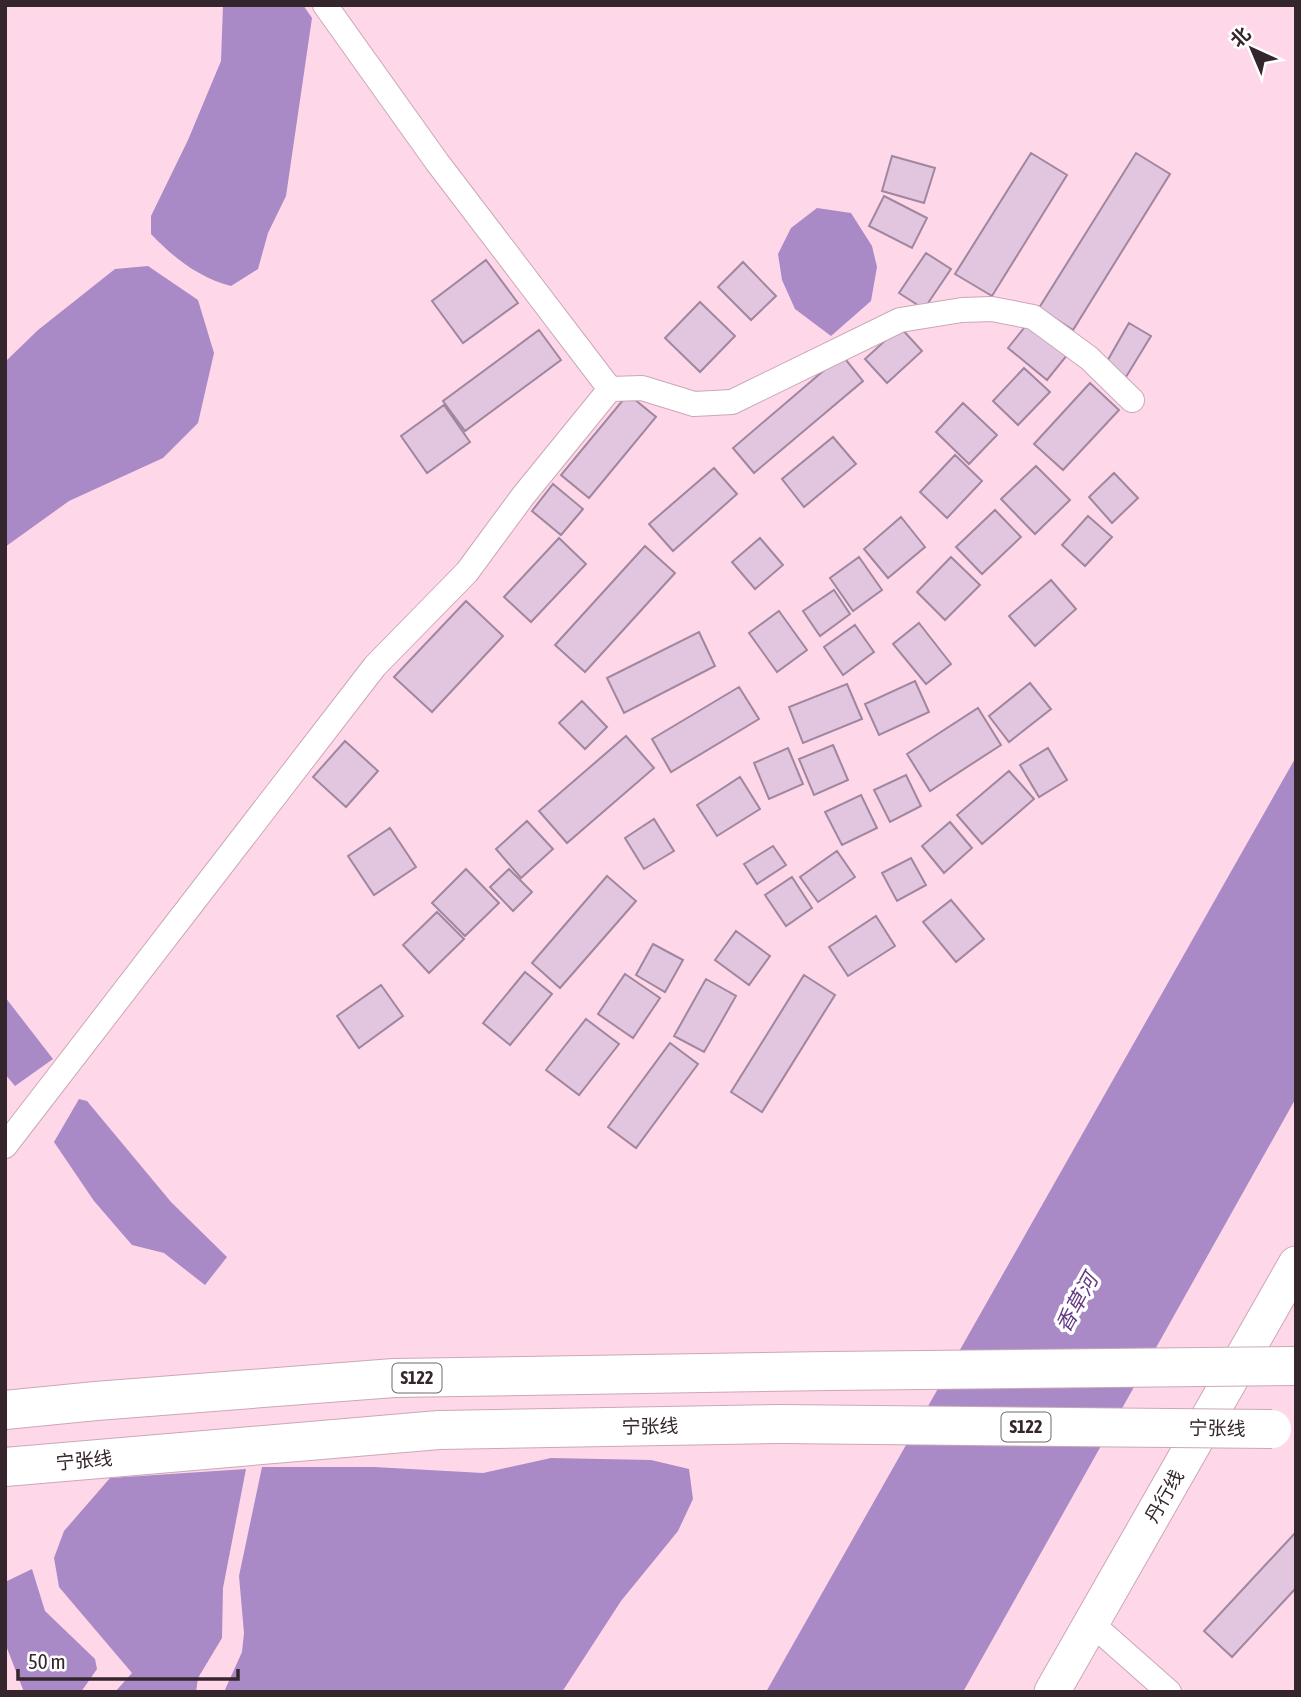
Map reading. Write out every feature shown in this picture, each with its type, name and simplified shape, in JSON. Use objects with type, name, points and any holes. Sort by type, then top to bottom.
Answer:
[{"type":"main road","name":"丹行线","points":[[1052,1692],[1296,1264]]},
{"type":"main road","name":"S122","points":[[5,1410],[394,1378],[1296,1366]]},
{"type":"main road","name":"宁张线","points":[[5,1467],[439,1430],[780,1424],[1284,1429]]},
{"type":"street","points":[[325,5],[437,162],[610,389]]},
{"type":"street","points":[[5,1146],[375,666],[467,572],[523,496],[610,389],[642,388],[694,404],[732,402],[900,320],[962,310],[992,309],[1033,317],[1089,358],[1132,400]]},
{"type":"street","points":[[1091,1623],[1169,1692]]},
{"type":"water","points":[[223,5],[303,5],[312,18],[286,196],[268,233],[258,269],[231,286],[208,278],[188,266],[151,234],[151,216],[188,140],[221,61]]},
{"type":"water","points":[[817,208],[851,213],[872,246],[877,267],[871,301],[831,336],[795,309],[782,280],[778,254],[791,228]]},
{"type":"water","points":[[148,266],[198,300],[214,353],[198,423],[163,458],[69,501],[5,547],[5,362],[38,330],[115,269]]},
{"type":"water","name":"香草河","points":[[1296,757],[1296,1098],[963,1692],[766,1692]]},
{"type":"water","points":[[5,997],[53,1059],[15,1086],[5,1074]]},
{"type":"water","points":[[79,1099],[87,1101],[171,1202],[227,1257],[205,1285],[164,1253],[132,1245],[94,1201],[54,1142]]},
{"type":"water","points":[[551,1458],[651,1460],[689,1469],[693,1499],[678,1531],[621,1601],[562,1692],[224,1692],[242,1652],[244,1633],[239,1576],[262,1467],[374,1467],[483,1473]]},
{"type":"water","points":[[246,1469],[223,1588],[222,1638],[198,1678],[196,1692],[115,1692],[132,1673],[59,1587],[54,1558],[64,1531],[110,1478]]},
{"type":"water","points":[[32,1569],[45,1611],[95,1659],[97,1669],[81,1692],[24,1692],[5,1643],[5,1582]]},
{"type":"building","points":[[1031,153],[1067,175],[992,296],[955,274]]},
{"type":"building","points":[[1136,153],[1170,174],[1073,330],[1039,308]]},
{"type":"building","points":[[892,156],[935,168],[924,203],[882,191]]},
{"type":"building","points":[[884,196],[927,218],[912,248],[869,226]]},
{"type":"building","points":[[926,253],[951,269],[924,309],[899,293]]},
{"type":"building","points":[[486,260],[518,303],[463,343],[432,301]]},
{"type":"building","points":[[743,262],[776,296],[751,320],[718,287]]},
{"type":"building","points":[[700,302],[735,336],[700,372],[665,338]]},
{"type":"building","points":[[1028,323],[1068,354],[1047,380],[1008,348]]},
{"type":"building","points":[[1129,323],[1151,336],[1126,377],[1105,365]]},
{"type":"building","points":[[900,327],[922,351],[887,383],[865,359]]},
{"type":"building","points":[[539,330],[561,360],[465,431],[443,401]]},
{"type":"building","points":[[842,355],[863,381],[754,473],[733,448]]},
{"type":"building","points":[[1024,368],[1050,392],[1018,425],[993,401]]},
{"type":"building","points":[[1090,383],[1119,410],[1063,470],[1034,444]]},
{"type":"building","points":[[628,394],[656,417],[589,498],[561,475]]},
{"type":"building","points":[[963,403],[997,435],[969,464],[936,432]]},
{"type":"building","points":[[444,405],[470,442],[427,473],[401,436]]},
{"type":"building","points":[[833,437],[856,464],[804,507],[782,479]]},
{"type":"building","points":[[955,455],[982,481],[947,518],[920,492]]},
{"type":"building","points":[[1036,466],[1070,500],[1035,534],[1001,499]]},
{"type":"building","points":[[714,468],[737,494],[673,551],[649,524]]},
{"type":"building","points":[[1114,473],[1138,498],[1112,523],[1089,497]]},
{"type":"building","points":[[553,484],[583,509],[561,535],[532,511]]},
{"type":"building","points":[[995,510],[1021,537],[982,574],[956,547]]},
{"type":"building","points":[[1088,516],[1112,537],[1085,566],[1062,545]]},
{"type":"building","points":[[901,517],[925,547],[888,578],[864,549]]},
{"type":"building","points":[[559,538],[586,564],[531,622],[504,597]]},
{"type":"building","points":[[760,538],[783,565],[755,589],[732,562]]},
{"type":"building","points":[[645,546],[675,573],[585,672],[555,645]]},
{"type":"building","points":[[859,557],[882,590],[853,611],[830,578]]},
{"type":"building","points":[[951,557],[980,585],[945,620],[917,592]]},
{"type":"building","points":[[1051,580],[1076,609],[1035,646],[1009,616]]},
{"type":"building","points":[[834,590],[850,614],[820,636],[803,611]]},
{"type":"building","points":[[466,601],[503,636],[432,712],[394,677]]},
{"type":"building","points":[[779,611],[807,650],[777,672],[749,633]]},
{"type":"building","points":[[919,623],[951,664],[926,684],[893,644]]},
{"type":"building","points":[[855,625],[874,652],[843,675],[824,647]]},
{"type":"building","points":[[699,632],[715,666],[624,713],[607,678]]},
{"type":"building","points":[[915,681],[929,712],[879,735],[865,704]]},
{"type":"building","points":[[1030,683],[1051,709],[1009,742],[989,716]]},
{"type":"building","points":[[847,684],[862,719],[803,743],[789,707]]},
{"type":"building","points":[[739,687],[759,719],[671,772],[652,739]]},
{"type":"building","points":[[582,701],[607,727],[585,749],[559,723]]},
{"type":"building","points":[[978,708],[1001,745],[930,791],[907,754]]},
{"type":"building","points":[[626,736],[654,768],[567,843],[539,811]]},
{"type":"building","points":[[345,741],[378,771],[346,807],[313,777]]},
{"type":"building","points":[[833,745],[848,780],[814,795],[799,759]]},
{"type":"building","points":[[788,748],[803,784],[769,799],[754,763]]},
{"type":"building","points":[[1048,748],[1067,780],[1039,797],[1020,765]]},
{"type":"building","points":[[1009,771],[1034,799],[982,844],[957,815]]},
{"type":"building","points":[[906,775],[921,806],[890,822],[874,790]]},
{"type":"building","points":[[740,777],[760,809],[717,836],[697,805]]},
{"type":"building","points":[[861,795],[877,828],[842,845],[825,812]]},
{"type":"building","points":[[654,819],[674,851],[644,869],[625,838]]},
{"type":"building","points":[[527,821],[553,849],[521,878],[496,849]]},
{"type":"building","points":[[950,822],[972,848],[944,873],[922,846]]},
{"type":"building","points":[[390,828],[416,867],[374,895],[348,856]]},
{"type":"building","points":[[773,846],[786,865],[757,884],[744,864]]},
{"type":"building","points":[[837,851],[855,877],[818,902],[800,877]]},
{"type":"building","points":[[911,858],[926,885],[897,901],[882,873]]},
{"type":"building","points":[[466,869],[499,903],[465,936],[432,903]]},
{"type":"building","points":[[509,869],[532,892],[513,911],[490,887]]},
{"type":"building","points":[[607,876],[636,901],[560,988],[532,963]]},
{"type":"building","points":[[792,877],[812,908],[786,926],[765,895]]},
{"type":"building","points":[[951,900],[984,939],[956,962],[923,922]]},
{"type":"building","points":[[437,912],[464,939],[429,973],[403,945]]},
{"type":"building","points":[[876,916],[895,946],[848,976],[829,947]]},
{"type":"building","points":[[736,931],[770,956],[749,985],[715,960]]},
{"type":"building","points":[[653,944],[683,960],[665,992],[636,975]]},
{"type":"building","points":[[525,972],[552,994],[510,1045],[483,1023]]},
{"type":"building","points":[[625,974],[660,998],[633,1038],[598,1014]]},
{"type":"building","points":[[804,975],[835,995],[762,1112],[731,1092]]},
{"type":"building","points":[[706,979],[736,996],[704,1052],[674,1036]]},
{"type":"building","points":[[381,985],[403,1016],[359,1048],[337,1016]]},
{"type":"building","points":[[586,1019],[619,1044],[579,1095],[546,1070]]},
{"type":"building","points":[[670,1043],[698,1064],[636,1148],[608,1127]]},
{"type":"building","points":[[1296,1532],[1296,1588],[1232,1657],[1204,1631]]}]
